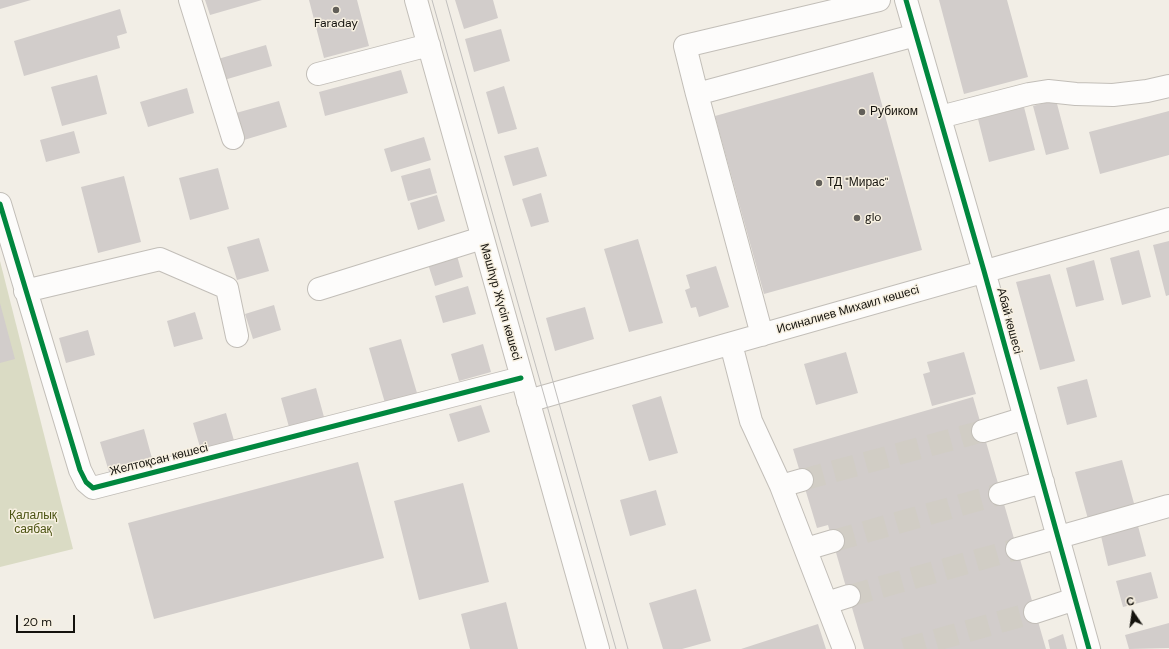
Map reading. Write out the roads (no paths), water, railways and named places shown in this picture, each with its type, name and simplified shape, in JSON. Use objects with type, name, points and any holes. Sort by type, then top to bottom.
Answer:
[{"type":"street","points":[[190,0],[233,138]]},
{"type":"street","name":"Мәшһүр Жүсіп көшесі","points":[[416,0],[598,649]]},
{"type":"street","points":[[762,335],[685,46],[879,0]]},
{"type":"street","name":"Абай көшесі","points":[[906,0],[984,271],[1089,649]]},
{"type":"street","points":[[697,94],[916,34]]},
{"type":"street","points":[[318,74],[429,45]]},
{"type":"street","points":[[940,117],[1029,94],[1048,91],[1076,94],[1113,95],[1147,91],[1169,86]]},
{"type":"street","name":"Желтоқсан көшесі","points":[[0,204],[80,470],[86,482],[93,488],[521,378]]},
{"type":"street","name":"Исиналиев Михаил көшесі","points":[[528,401],[1169,219]]},
{"type":"street","points":[[319,289],[482,238]]},
{"type":"street","points":[[25,291],[160,259],[227,288],[237,336]]},
{"type":"street","points":[[731,344],[751,421],[781,486],[844,649]]},
{"type":"street","points":[[983,431],[1025,418]]},
{"type":"street","points":[[781,486],[802,480]]},
{"type":"street","points":[[1000,494],[1043,482]]},
{"type":"street","points":[[1017,549],[1168,506]]},
{"type":"street","points":[[806,549],[833,541]]},
{"type":"street","points":[[827,603],[849,596]]},
{"type":"street","points":[[1035,612],[1075,599]]},
{"type":"tunnel","points":[[802,480],[983,431]]},
{"type":"tunnel","points":[[833,541],[1000,494]]},
{"type":"tunnel","points":[[849,596],[1017,549]]},
{"type":"tunnel","points":[[904,649],[1035,612]]},
{"type":"tram line","points":[[432,0],[616,649]]},
{"type":"tram line","points":[[446,0],[628,649]]},
{"type":"place","name":"Faraday","points":[[336,10]]},
{"type":"place","name":"Рубиком","points":[[862,112]]},
{"type":"place","name":"ТД \"Мирас\"","points":[[819,183]]},
{"type":"place","name":"glo","points":[[857,218]]},
{"type":"park label","name":"Қалалық саябақ","points":[[33,523]]}]
